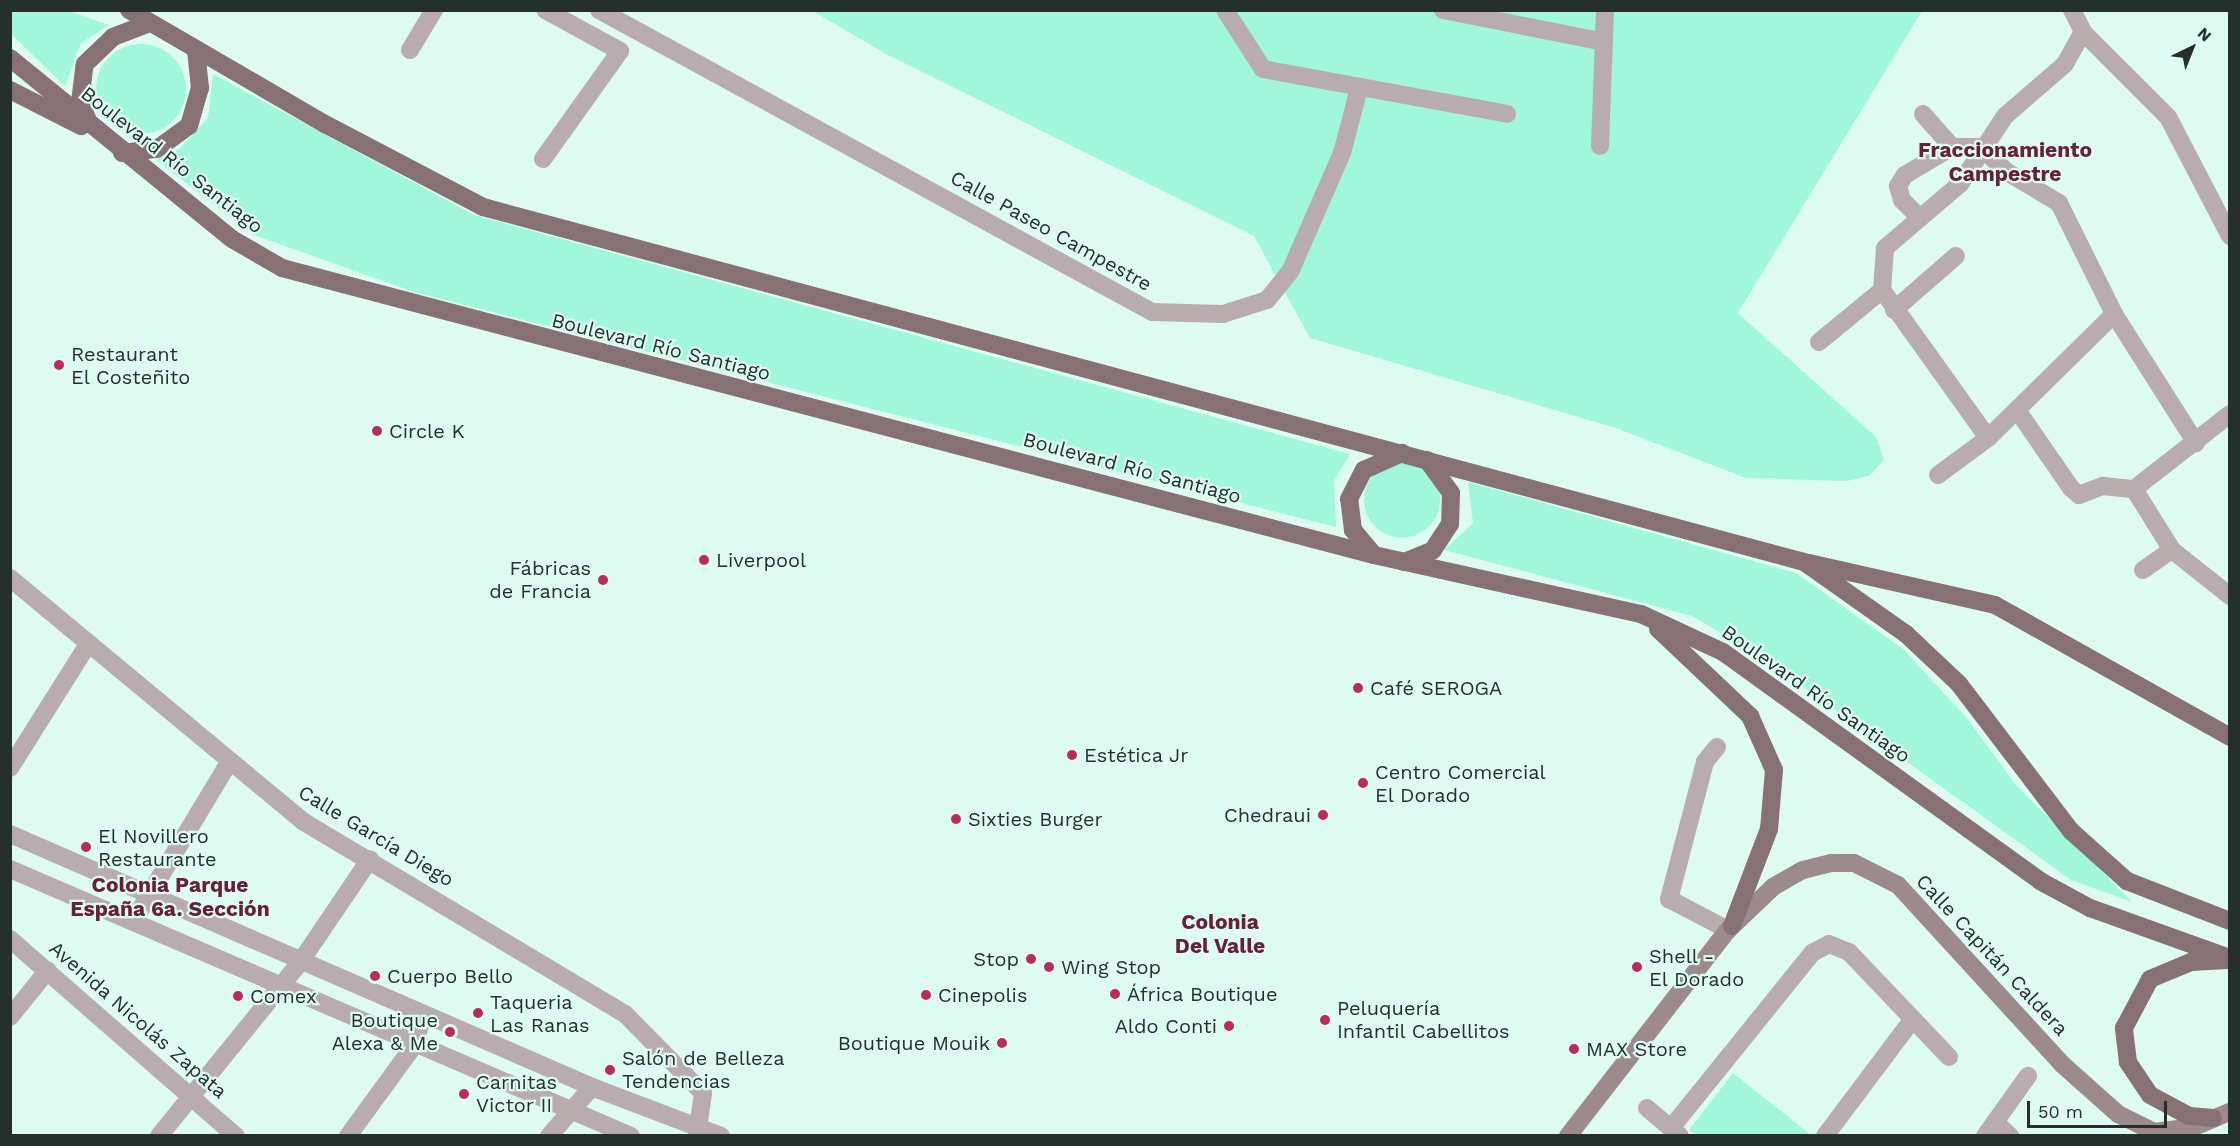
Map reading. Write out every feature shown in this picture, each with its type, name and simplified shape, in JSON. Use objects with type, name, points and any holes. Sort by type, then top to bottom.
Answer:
[{"type":"main road","points":[[129,10],[196,52],[483,207],[1415,454],[1804,562],[1995,605],[2229,737]]},
{"type":"main road","points":[[98,134],[80,102],[86,64],[113,36],[149,23]]},
{"type":"main road","points":[[122,153],[157,149],[189,126],[200,88],[196,52]]},
{"type":"main road","name":"Boulevard Río Santiago","points":[[10,58],[98,134],[232,239],[282,268],[1374,555],[1641,614],[1723,652],[2040,881],[2090,908],[2229,959]]},
{"type":"main road","points":[[10,90],[98,134]]},
{"type":"main road","points":[[1374,555],[1353,531],[1352,491],[1376,460],[1415,454]]},
{"type":"main road","points":[[1404,562],[1433,550],[1450,524],[1448,485],[1415,454]]},
{"type":"main road","points":[[1804,562],[1906,634],[1959,684],[2071,831],[2127,881],[2229,921]]},
{"type":"main road","points":[[1641,614],[1729,691],[1766,742],[1774,770],[1769,829],[1730,928]]},
{"type":"main road","name":"Calle Capitán Caldera","points":[[1568,1136],[1730,928],[1773,887],[1803,870],[1832,863],[1873,870],[1898,885],[2063,1065],[2118,1114],[2154,1132],[2184,1129],[2221,1115]]},
{"type":"main road","points":[[2221,1115],[2189,1116],[2150,1095],[2128,1062],[2124,1028],[2150,979],[2191,962],[2229,959]]},
{"type":"street","points":[[410,50],[434,10]]},
{"type":"street","points":[[543,159],[620,51],[545,10]]},
{"type":"street","name":"Calle Paseo Campestre","points":[[599,10],[1152,312],[1223,314],[1267,300],[1290,272],[1342,153],[1359,88]]},
{"type":"street","points":[[1225,10],[1263,69],[1507,114]]},
{"type":"street","points":[[1443,10],[1604,42]]},
{"type":"street","points":[[1600,146],[1605,10]]},
{"type":"street","points":[[2072,10],[2083,32],[2168,117],[2229,236]]},
{"type":"street","points":[[1988,438],[1894,310],[1882,290],[1885,248],[1960,184],[1981,147],[2005,116],[2065,64],[2083,32]]},
{"type":"street","points":[[1923,114],[1952,147]]},
{"type":"street","points":[[1920,218],[1902,200],[1898,186],[1905,175],[1952,147],[1981,147],[2007,172],[2059,203],[2114,314],[2196,443]]},
{"type":"street","points":[[1894,310],[1956,256]]},
{"type":"street","points":[[1819,342],[1882,290]]},
{"type":"street","points":[[1938,475],[1988,438],[2114,314]]},
{"type":"street","points":[[2017,410],[2079,495],[2103,486],[2134,489],[2196,443],[2229,414]]},
{"type":"street","points":[[2134,489],[2172,550],[2229,596]]},
{"type":"street","points":[[2143,570],[2172,550]]},
{"type":"street","name":"Calle García Diego","points":[[10,578],[228,764],[304,822],[370,859],[625,1014],[703,1093],[698,1131]]},
{"type":"street","points":[[10,768],[88,644]]},
{"type":"street","points":[[1717,747],[1705,762],[1669,899],[1730,928]]},
{"type":"street","points":[[134,920],[228,764]]},
{"type":"street","points":[[10,834],[150,891],[301,961],[592,1087],[698,1131],[721,1136]]},
{"type":"street","points":[[159,1136],[282,987],[370,859]]},
{"type":"street","points":[[10,869],[134,920],[282,987],[571,1108],[631,1136]]},
{"type":"street","name":"Avenida Nicolás Zapata","points":[[10,939],[236,1136]]},
{"type":"street","points":[[1647,1108],[1676,1132],[1812,953],[1829,944],[1849,952],[1949,1058]]},
{"type":"street","points":[[10,1017],[48,970]]},
{"type":"street","points":[[348,1136],[415,1044],[423,1014]]},
{"type":"street","points":[[1825,1136],[1913,1019]]},
{"type":"street","points":[[2010,1136],[1990,1129],[2028,1076]]},
{"type":"street","points":[[549,1136],[571,1108],[592,1087]]},
{"type":"green space","points":[[10,11],[69,11],[109,25],[81,43],[65,86],[11,34]]},
{"type":"green space","points":[[813,11],[1922,11],[1738,313],[1876,437],[1884,460],[1869,476],[1847,481],[1746,478],[1616,428],[1310,338],[1254,236],[886,54]]},
{"type":"green space","points":[[132,44],[150,44],[166,51],[179,64],[186,80],[186,98],[179,114],[166,127],[150,134],[132,134],[116,127],[103,114],[96,98],[96,80],[103,64],[116,51]]},
{"type":"green space","points":[[213,74],[474,215],[1350,454],[1334,481],[1336,527],[414,292],[254,235],[156,160],[179,149],[208,118]]},
{"type":"green space","points":[[1402,462],[1416,465],[1429,473],[1437,486],[1440,500],[1437,514],[1429,527],[1416,535],[1402,538],[1388,535],[1375,527],[1367,514],[1364,500],[1367,486],[1375,473],[1388,465]]},
{"type":"green space","points":[[1468,482],[1796,573],[1903,649],[1966,717],[2016,785],[2132,902],[2071,880],[1760,656],[1692,616],[1444,550],[1473,523]]},
{"type":"green space","points":[[1733,1073],[1811,1135],[1696,1135],[1689,1130]]},
{"type":"place","name":"Restaurant El Costeñito","points":[[59,365]]},
{"type":"place","name":"Circle K","points":[[377,431]]},
{"type":"place","name":"Liverpool","points":[[704,560]]},
{"type":"place","name":"Fábricas de Francia","points":[[603,580]]},
{"type":"place","name":"Café SEROGA","points":[[1358,688]]},
{"type":"place","name":"Estética Jr","points":[[1072,755]]},
{"type":"place","name":"Centro Comercial El Dorado","points":[[1363,783]]},
{"type":"place","name":"Chedraui","points":[[1323,815]]},
{"type":"place","name":"Sixties Burger","points":[[956,819]]},
{"type":"place","name":"El Novillero Restaurante","points":[[86,847]]},
{"type":"place","name":"Stop","points":[[1031,959]]},
{"type":"place","name":"Wing Stop","points":[[1049,967]]},
{"type":"place","name":"Shell - El Dorado","points":[[1637,967]]},
{"type":"place","name":"Cuerpo Bello","points":[[375,976]]},
{"type":"place","name":"África Boutique","points":[[1115,994]]},
{"type":"place","name":"Cinepolis","points":[[926,995]]},
{"type":"place","name":"Comex","points":[[238,996]]},
{"type":"place","name":"Taqueria Las Ranas","points":[[478,1013]]},
{"type":"place","name":"Peluquería Infantil Cabellitos","points":[[1325,1020]]},
{"type":"place","name":"Aldo Conti","points":[[1229,1026]]},
{"type":"place","name":"Boutique Alexa & Me","points":[[450,1032]]},
{"type":"place","name":"Boutique Mouik","points":[[1002,1043]]},
{"type":"place","name":"MAX Store","points":[[1574,1049]]},
{"type":"place","name":"Salón de Belleza Tendencias","points":[[610,1070]]},
{"type":"place","name":"Carnitas Victor II","points":[[464,1094]]},
{"type":"district","name":"Fraccionamiento Campestre","points":[[2005,162]]},
{"type":"district","name":"Colonia Parque España 6a. Sección","points":[[170,897]]},
{"type":"district","name":"Colonia Del Valle","points":[[1220,934]]}]
